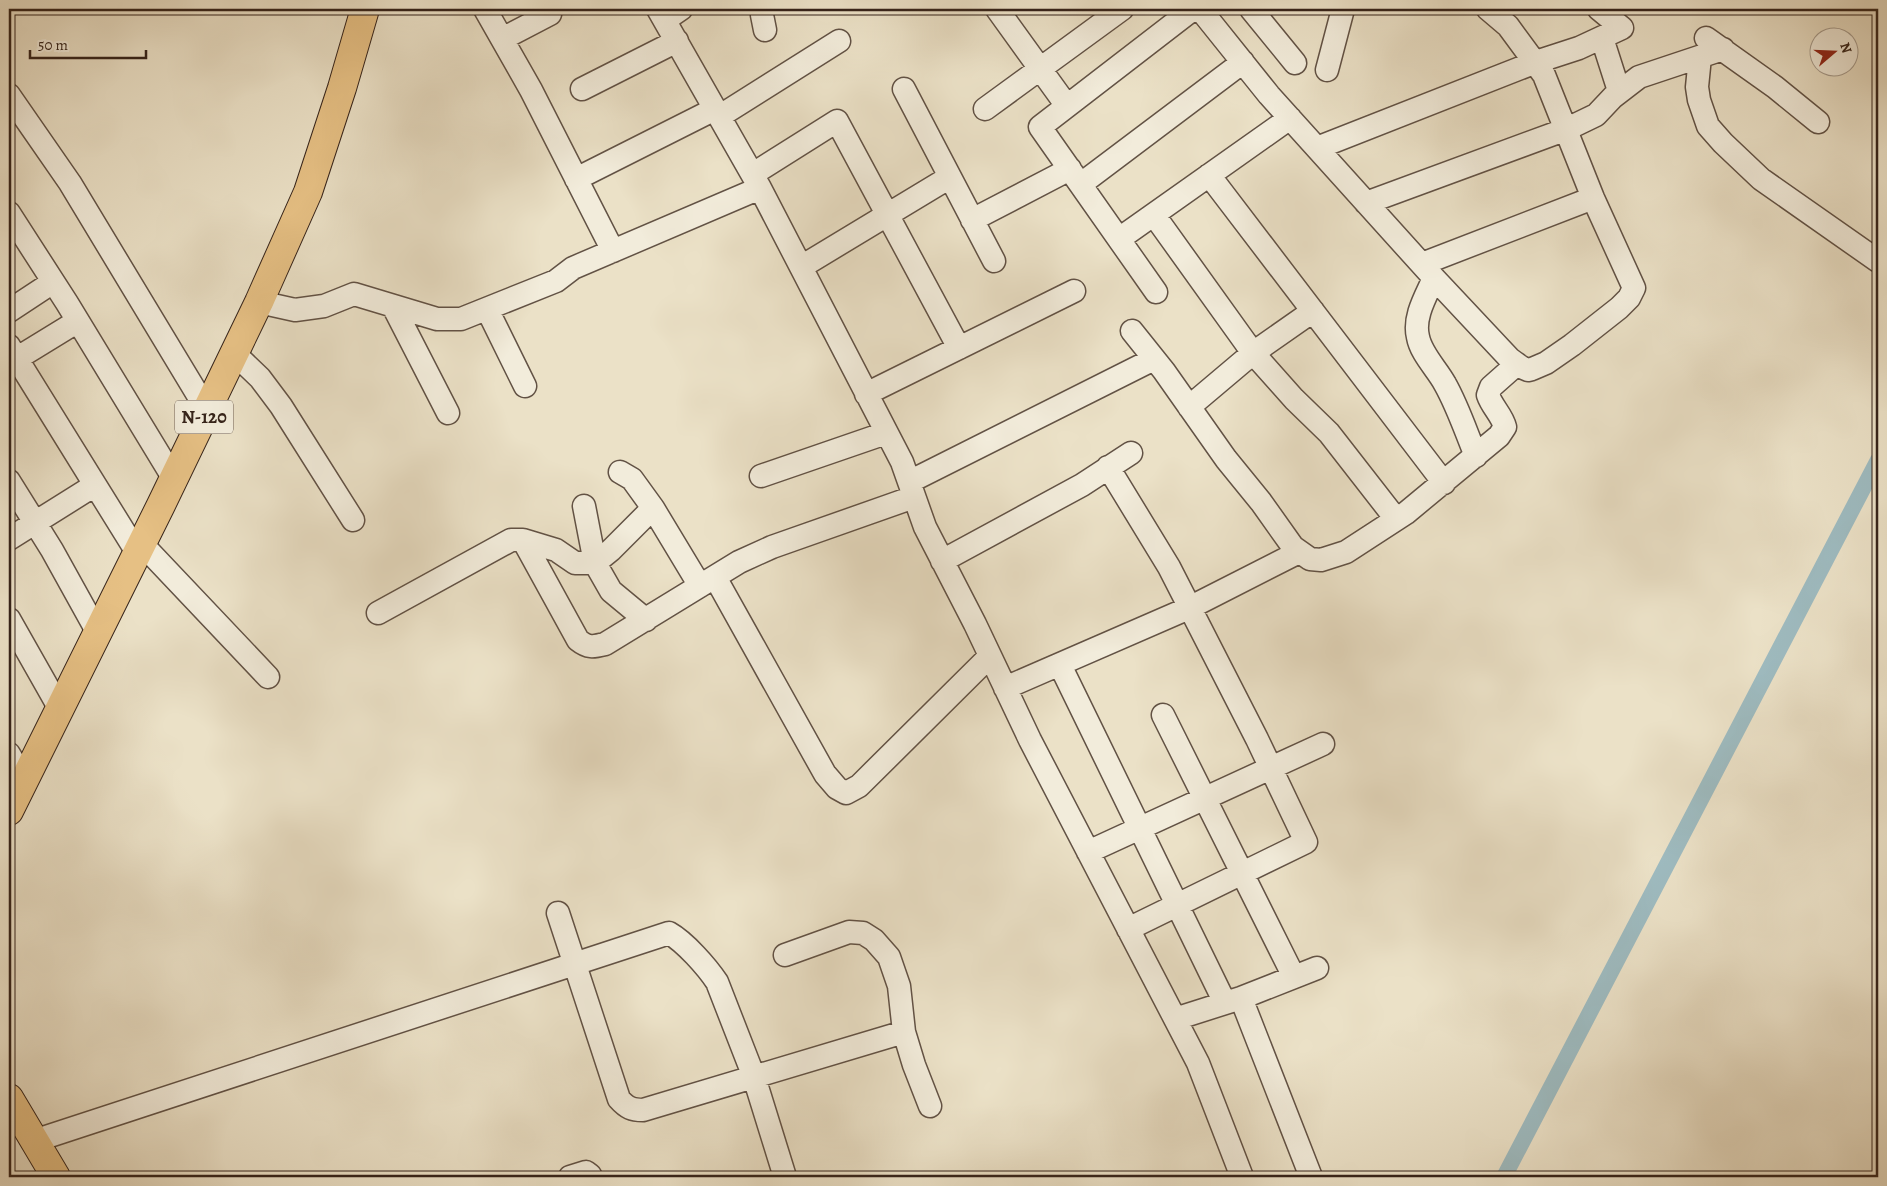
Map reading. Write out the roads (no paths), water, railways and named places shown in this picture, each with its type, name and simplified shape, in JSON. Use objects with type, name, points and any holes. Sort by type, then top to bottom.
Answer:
[{"type":"highway","name":"N-120","points":[[9,811],[174,480],[259,302],[308,192],[342,88],[365,9]]},
{"type":"highway","points":[[9,1098],[56,1177]]},
{"type":"street","points":[[485,9],[531,90],[613,251]]},
{"type":"street","points":[[996,9],[1067,106]]},
{"type":"street","points":[[985,109],[1122,9]]},
{"type":"street","points":[[1156,292],[1040,128],[1193,9]]},
{"type":"street","points":[[1200,9],[1290,118],[1366,203],[1510,359],[1528,370],[1546,362],[1572,345],[1619,308],[1629,298],[1634,288],[1593,198],[1544,75],[1508,26],[1488,9]]},
{"type":"street","points":[[1251,9],[1295,63]]},
{"type":"street","points":[[1317,148],[1536,62],[1580,48],[1622,28],[1599,9]]},
{"type":"street","points":[[1327,70],[1342,10]]},
{"type":"street","points":[[668,13],[677,40],[756,181],[902,462],[925,527],[1030,740],[1198,1063],[1242,1177]]},
{"type":"street","points":[[502,39],[550,14]]},
{"type":"street","points":[[1602,38],[1620,91]]},
{"type":"street","points":[[582,89],[677,40]]},
{"type":"street","points":[[576,179],[717,112],[839,41]]},
{"type":"street","points":[[1366,203],[1567,129],[1596,115],[1620,91],[1639,77],[1710,48]]},
{"type":"street","points":[[1710,48],[1776,87],[1818,122]]},
{"type":"street","points":[[1710,48],[1697,87],[1698,100],[1708,126],[1761,179],[1878,261]]},
{"type":"street","points":[[972,220],[1075,176],[1243,62]]},
{"type":"street","points":[[904,88],[994,261]]},
{"type":"street","points":[[9,94],[70,183],[207,410]]},
{"type":"street","points":[[1119,239],[1290,118]]},
{"type":"street","points":[[259,302],[295,310],[324,306],[354,294],[438,319],[461,319],[556,281],[573,268],[613,251],[756,181],[837,121],[959,348]]},
{"type":"street","points":[[1209,175],[1444,482]]},
{"type":"street","points":[[801,267],[950,177]]},
{"type":"street","points":[[1428,271],[1593,198]]},
{"type":"street","points":[[1154,215],[1253,353],[1294,399],[1329,433],[1396,519]]},
{"type":"street","points":[[12,227],[54,282],[174,480]]},
{"type":"street","points":[[1428,271],[1420,310],[1418,337],[1426,354],[1441,375],[1453,398],[1476,456]]},
{"type":"street","points":[[9,311],[54,282]]},
{"type":"street","points":[[866,394],[1074,291]]},
{"type":"street","points":[[393,306],[448,413]]},
{"type":"street","points":[[487,309],[525,386]]},
{"type":"street","points":[[1189,407],[1253,353],[1313,311]]},
{"type":"street","points":[[78,321],[13,352],[95,485],[140,549],[268,677]]},
{"type":"street","points":[[1132,331],[1293,547],[1310,559],[1321,560],[1346,552],[1396,519],[1499,436],[1505,427],[1502,418],[1491,404],[1488,395],[1491,388],[1517,364]]},
{"type":"street","points":[[234,353],[260,378],[281,406],[353,520]]},
{"type":"street","points":[[523,540],[578,640],[586,647],[605,644],[739,562],[912,490],[1154,359]]},
{"type":"street","points":[[761,476],[886,433]]},
{"type":"street","points":[[942,561],[1082,485],[1131,453]]},
{"type":"street","points":[[1108,468],[1169,567],[1271,768],[1306,842],[1128,929]]},
{"type":"street","points":[[620,472],[632,479],[708,582],[825,774],[836,788],[846,793],[859,786],[990,656]]},
{"type":"street","points":[[9,481],[52,550],[98,633]]},
{"type":"street","points":[[9,539],[95,485]]},
{"type":"street","points":[[584,506],[595,563],[611,591],[646,620]]},
{"type":"street","points":[[378,613],[511,540],[523,540],[556,550],[575,563],[595,563],[611,550],[653,508]]},
{"type":"street","points":[[1005,688],[1189,608],[1299,552]]},
{"type":"street","points":[[9,619],[60,709]]},
{"type":"street","points":[[1060,665],[1177,904],[1233,1000],[1311,1177]]},
{"type":"street","points":[[1163,716],[1294,977]]},
{"type":"street","points":[[1088,852],[1323,744]]},
{"type":"street","points":[[9,754],[25,781]]},
{"type":"street","points":[[558,913],[619,1099],[632,1110],[643,1110],[904,1032]]},
{"type":"street","points":[[785,955],[849,932],[863,933],[874,940],[890,957],[899,986],[904,1032],[914,1065],[930,1106]]},
{"type":"street","points":[[34,1141],[669,933],[679,939],[710,971],[717,982],[754,1077],[785,1177]]},
{"type":"street","points":[[1175,1019],[1233,1000],[1317,968]]},
{"type":"street","points":[[570,1177],[586,1172],[591,1177]]},
{"type":"waterway","points":[[1504,1177],[1878,460]]}]
